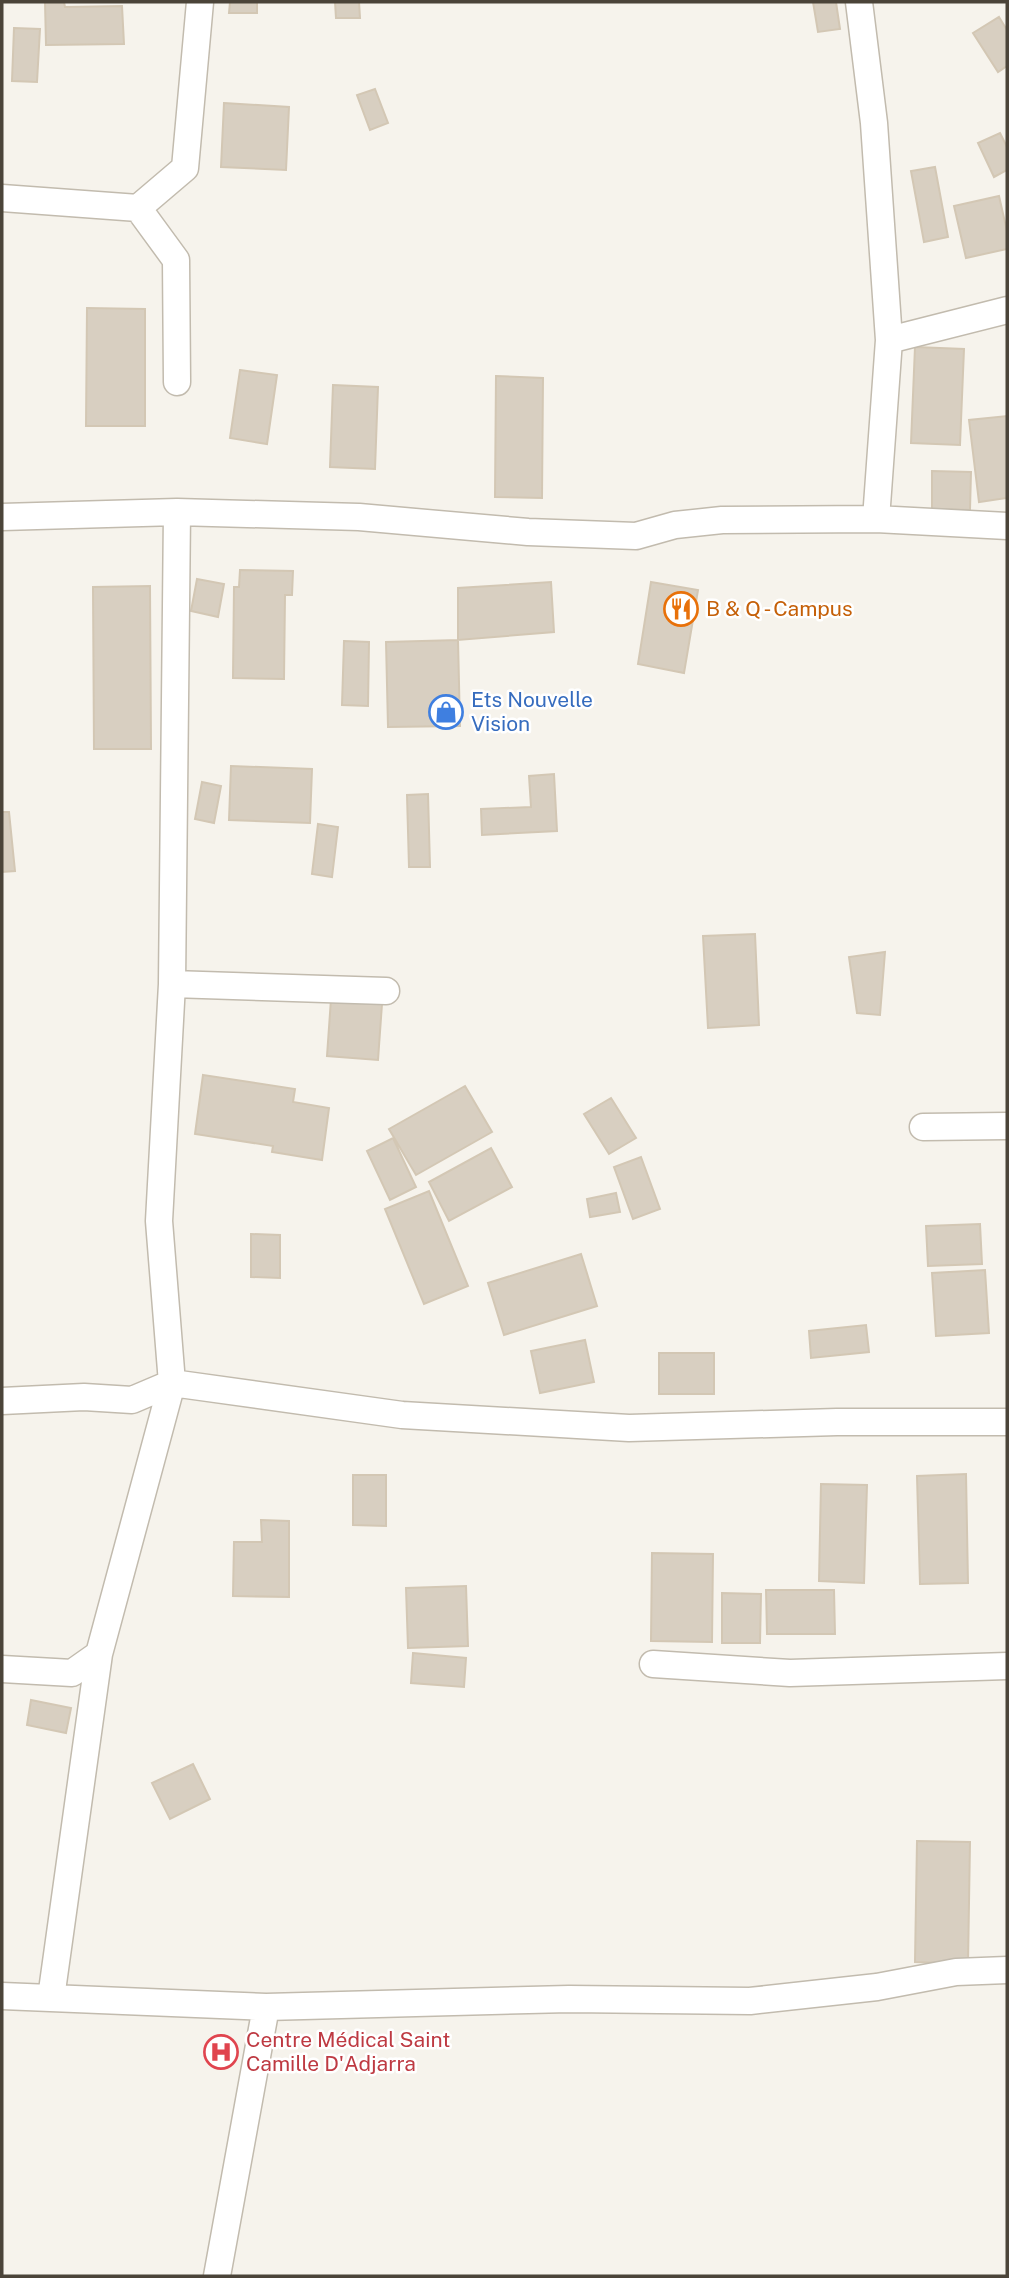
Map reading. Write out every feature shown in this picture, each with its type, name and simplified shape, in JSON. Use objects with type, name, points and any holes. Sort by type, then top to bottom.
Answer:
[{"type":"street","points":[[2,198],[138,208],[185,168],[201,2]]},
{"type":"street","points":[[859,2],[874,123],[889,340],[876,519]]},
{"type":"street","points":[[138,208],[176,260],[177,382]]},
{"type":"street","points":[[889,340],[1007,310]]},
{"type":"street","points":[[51,1997],[99,1654],[172,1383],[159,1220],[172,984],[177,512]]},
{"type":"street","points":[[2,517],[177,512],[359,517],[528,532],[636,537],[675,525],[722,520],[876,519],[1007,526]]},
{"type":"street","points":[[172,984],[386,991]]},
{"type":"street","points":[[923,1127],[1007,1126]]},
{"type":"street","points":[[2,1401],[84,1397],[132,1400],[172,1383],[402,1415],[629,1428],[838,1422],[1007,1422]]},
{"type":"street","points":[[2,1669],[72,1673],[99,1654]]},
{"type":"street","points":[[653,1664],[790,1673],[1007,1665]]},
{"type":"street","points":[[2,1996],[266,2007],[569,1999],[750,2001],[877,1987],[956,1972],[1007,1969]]},
{"type":"street","points":[[217,2276],[266,2007]]},
{"type":"building","points":[[45,2],[64,2],[65,7],[122,6],[124,44],[46,45]]},
{"type":"building","points":[[230,2],[257,2],[257,13],[229,13]]},
{"type":"building","points":[[335,2],[359,2],[360,18],[336,18]]},
{"type":"building","points":[[813,2],[836,2],[840,29],[818,32]]},
{"type":"building","points":[[999,17],[1007,30],[1007,66],[998,72],[973,33]]},
{"type":"building","points":[[14,28],[40,29],[37,82],[12,81]]},
{"type":"building","points":[[375,89],[388,123],[370,130],[357,95]]},
{"type":"building","points":[[224,103],[289,107],[286,170],[221,167]]},
{"type":"building","points":[[1000,133],[1007,147],[1007,170],[994,177],[978,143]]},
{"type":"building","points":[[935,167],[948,237],[924,242],[911,171]]},
{"type":"building","points":[[999,196],[1007,231],[1007,249],[966,258],[954,206]]},
{"type":"building","points":[[87,308],[145,309],[145,426],[86,426]]},
{"type":"building","points":[[915,347],[964,349],[960,445],[911,443]]},
{"type":"building","points":[[240,370],[277,375],[267,444],[230,438]]},
{"type":"building","points":[[496,376],[543,378],[542,498],[495,497]]},
{"type":"building","points":[[333,385],[378,387],[375,469],[330,467]]},
{"type":"building","points":[[1007,416],[1007,498],[979,502],[969,420]]},
{"type":"building","points":[[932,471],[971,472],[970,510],[932,509]]},
{"type":"building","points":[[240,570],[293,571],[292,595],[285,595],[284,679],[233,678],[234,587],[239,587]]},
{"type":"building","points":[[197,579],[224,584],[218,617],[191,611]]},
{"type":"building","points":[[551,582],[554,632],[458,640],[458,588]]},
{"type":"building","points":[[651,582],[698,590],[684,673],[638,664]]},
{"type":"building","points":[[150,586],[151,749],[94,749],[93,587]]},
{"type":"building","points":[[458,640],[460,726],[388,727],[386,642]]},
{"type":"building","points":[[344,641],[369,642],[368,706],[342,705]]},
{"type":"building","points":[[231,766],[312,769],[310,823],[229,820]]},
{"type":"building","points":[[554,774],[557,831],[482,835],[481,809],[531,807],[529,776]]},
{"type":"building","points":[[202,782],[221,786],[214,823],[195,819]]},
{"type":"building","points":[[428,794],[430,867],[409,867],[407,795]]},
{"type":"building","points":[[2,812],[9,812],[15,871],[2,872]]},
{"type":"building","points":[[318,824],[338,827],[332,877],[312,874]]},
{"type":"building","points":[[755,934],[759,1025],[708,1028],[703,936]]},
{"type":"building","points":[[885,952],[880,1015],[857,1013],[849,957]]},
{"type":"building","points":[[331,999],[382,1004],[378,1060],[327,1056]]},
{"type":"building","points":[[203,1075],[295,1089],[293,1102],[329,1108],[322,1160],[272,1152],[273,1146],[195,1134]]},
{"type":"building","points":[[465,1086],[492,1132],[416,1175],[389,1129]]},
{"type":"building","points":[[611,1098],[636,1138],[609,1154],[584,1114]]},
{"type":"building","points":[[393,1138],[416,1187],[390,1200],[367,1151]]},
{"type":"building","points":[[491,1148],[512,1187],[449,1221],[429,1182]]},
{"type":"building","points":[[641,1157],[660,1209],[633,1219],[614,1167]]},
{"type":"building","points":[[429,1191],[468,1286],[424,1304],[385,1209]]},
{"type":"building","points":[[616,1193],[620,1212],[590,1217],[587,1199]]},
{"type":"building","points":[[980,1224],[982,1264],[928,1266],[926,1226]]},
{"type":"building","points":[[251,1234],[280,1235],[280,1278],[251,1277]]},
{"type":"building","points":[[581,1254],[597,1306],[504,1335],[488,1283]]},
{"type":"building","points":[[985,1270],[989,1333],[936,1336],[932,1273]]},
{"type":"building","points":[[866,1325],[869,1352],[811,1358],[809,1331]]},
{"type":"building","points":[[585,1340],[594,1382],[540,1393],[531,1351]]},
{"type":"building","points":[[659,1353],[714,1353],[714,1394],[659,1394]]},
{"type":"building","points":[[966,1474],[968,1583],[920,1584],[917,1476]]},
{"type":"building","points":[[353,1475],[386,1475],[386,1526],[353,1525]]},
{"type":"building","points":[[821,1484],[867,1485],[864,1583],[819,1581]]},
{"type":"building","points":[[261,1520],[289,1521],[289,1597],[233,1596],[234,1542],[262,1542]]},
{"type":"building","points":[[652,1553],[713,1554],[712,1642],[651,1641]]},
{"type":"building","points":[[466,1586],[468,1646],[408,1648],[406,1588]]},
{"type":"building","points":[[766,1590],[834,1590],[835,1634],[767,1634]]},
{"type":"building","points":[[722,1593],[761,1594],[760,1643],[722,1643]]},
{"type":"building","points":[[413,1653],[466,1658],[464,1687],[411,1683]]},
{"type":"building","points":[[31,1700],[71,1708],[66,1733],[27,1725]]},
{"type":"building","points":[[193,1764],[210,1799],[170,1819],[152,1783]]},
{"type":"building","points":[[917,1841],[970,1842],[968,1964],[915,1962]]},
{"type":"place","name":"B & Q - Campus","points":[[681,609]]},
{"type":"place","name":"Ets Nouvelle Vision","points":[[446,712]]},
{"type":"place","name":"Centre Médical Saint Camille D'Adjarra","points":[[221,2052]]}]
